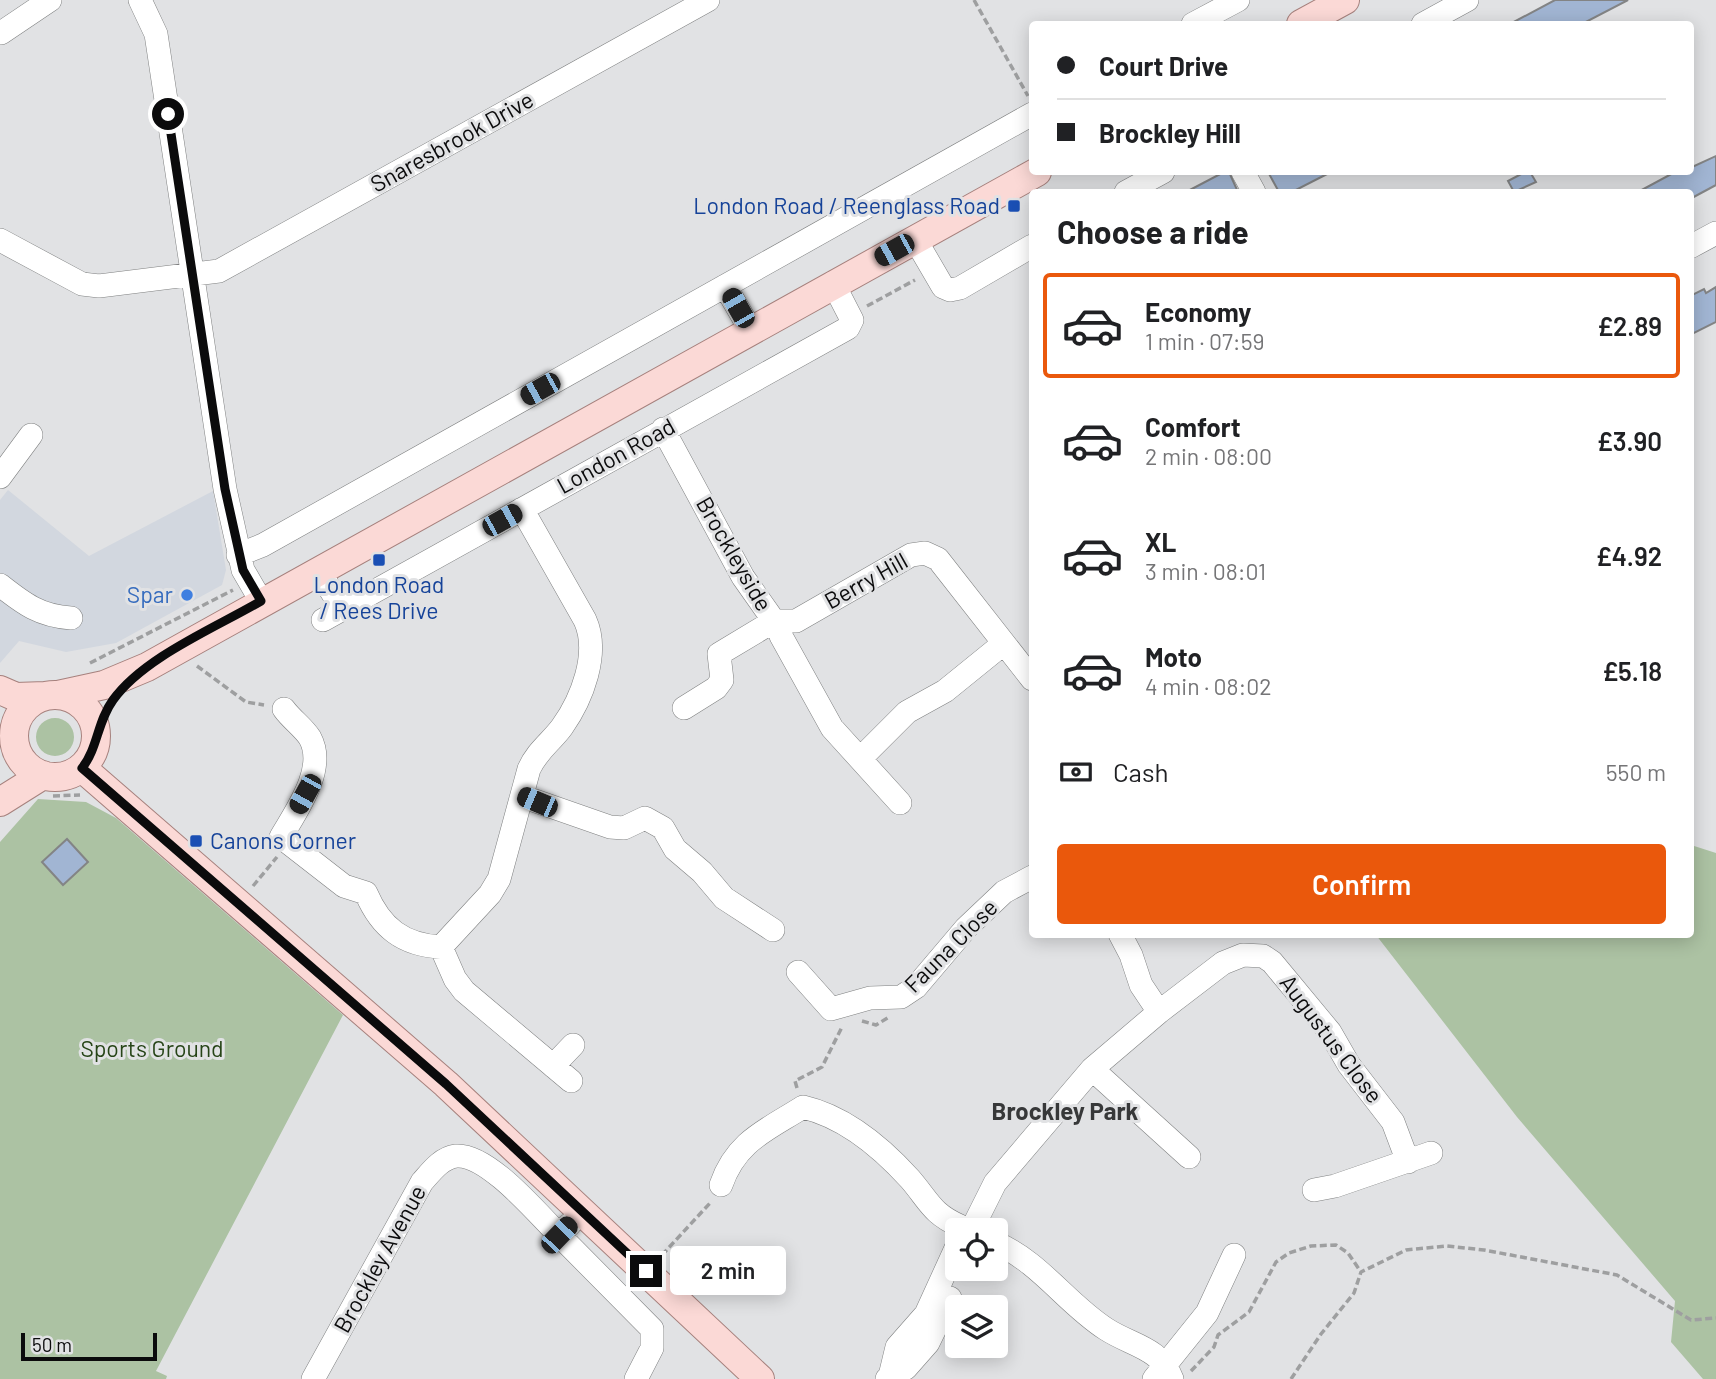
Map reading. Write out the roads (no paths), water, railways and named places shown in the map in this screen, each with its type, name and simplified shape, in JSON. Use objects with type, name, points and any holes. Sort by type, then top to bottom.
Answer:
[{"type":"main road","points":[[1306,21],[1345,0]]},
{"type":"main road","name":"London Road","points":[[51,695],[104,685],[147,667],[178,649],[249,595],[318,570],[1032,175]]},
{"type":"main road","name":"London Road","points":[[97,734],[114,699],[147,667]]},
{"type":"main road","points":[[0,690],[16,697],[51,695],[76,700],[87,709],[97,734],[95,748],[82,768],[61,777],[43,775],[23,762],[0,710]]},
{"type":"main road","points":[[0,785],[9,770],[17,720],[25,708],[51,695]]},
{"type":"main road","points":[[82,768],[446,1084],[760,1379]]},
{"type":"main road","points":[[0,802],[43,775]]},
{"type":"street","points":[[1,33],[50,0]]},
{"type":"street","points":[[140,0],[156,34],[225,489],[249,595]]},
{"type":"street","name":"Snaresbrook Drive","points":[[0,240],[90,285],[219,271],[708,0]]},
{"type":"street","points":[[1199,21],[1238,0]]},
{"type":"street","points":[[1428,21],[1467,0]]},
{"type":"street","points":[[238,555],[263,545],[1029,116]]},
{"type":"street","points":[[1132,189],[1157,175]]},
{"type":"street","points":[[1694,245],[1716,233]]},
{"type":"street","points":[[915,239],[943,287],[950,290],[960,288],[1029,248]]},
{"type":"street","name":"London Road","points":[[318,570],[332,614],[848,328],[850,316],[833,284]]},
{"type":"street","points":[[725,286],[750,329]]},
{"type":"street","name":"Brockleyside","points":[[663,429],[743,577],[776,622],[719,654],[722,680],[716,688],[684,708]]},
{"type":"street","points":[[0,477],[32,435]]},
{"type":"street","points":[[441,947],[495,887],[534,758],[560,729],[582,690],[592,642],[586,620],[522,509]]},
{"type":"street","name":"Berry Hill","points":[[776,622],[796,621],[911,555],[925,553],[938,559],[1029,675]]},
{"type":"street","points":[[0,585],[30,610],[51,617],[71,618]]},
{"type":"street","points":[[776,622],[781,636],[832,728],[900,803]]},
{"type":"street","points":[[861,758],[907,712],[945,691],[1003,644]]},
{"type":"street","points":[[284,709],[310,739],[314,757],[305,794],[281,837],[344,886],[366,893],[375,914],[411,944],[441,947]]},
{"type":"street","points":[[524,797],[610,827],[624,828],[645,818],[652,820],[663,828],[675,849],[702,872],[724,898],[773,930]]},
{"type":"street","name":"Fauna Close","points":[[798,972],[831,1009],[870,998],[901,997],[916,987],[965,928],[1003,892],[1029,879]]},
{"type":"street","points":[[975,1218],[995,1183],[1092,1069],[1159,1012],[1141,985],[1122,938]]},
{"type":"street","points":[[441,947],[455,979],[464,991],[571,1081]]},
{"type":"street","name":"Augustus Close","points":[[1159,1012],[1234,958],[1243,955],[1263,956],[1272,962],[1330,1032],[1349,1065],[1393,1122],[1408,1162]]},
{"type":"street","points":[[553,1066],[573,1045]]},
{"type":"street","points":[[1092,1069],[1189,1157]]},
{"type":"street","points":[[721,1185],[726,1171],[751,1139],[803,1107],[819,1111],[867,1138],[890,1157],[930,1208],[945,1220]]},
{"type":"street","points":[[1314,1190],[1431,1153]]},
{"type":"street","name":"Brockley Avenue","points":[[313,1379],[422,1182],[437,1165],[454,1156],[472,1158],[498,1176],[652,1329],[652,1348],[636,1379]]},
{"type":"street","points":[[559,1235],[582,1212]]},
{"type":"street","points":[[1008,1251],[1051,1280],[1108,1331],[1148,1350],[1170,1374],[1183,1345],[1207,1313],[1234,1255]]},
{"type":"street","points":[[888,1378],[897,1347],[926,1314],[945,1276]]},
{"type":"street","points":[[888,1378],[906,1368],[928,1342],[957,1281]]},
{"type":"place","name":"London Road / Reenglass Road","points":[[1014,206]]},
{"type":"place","name":"London Road / Rees Drive","points":[[379,560]]},
{"type":"place","name":"Spar","points":[[187,595]]},
{"type":"place","name":"Canons Corner","points":[[196,841]]},
{"type":"district","name":"Brockley Park","points":[[1065,1112]]},
{"type":"park label","name":"Sports Ground","points":[[152,1049]]}]
